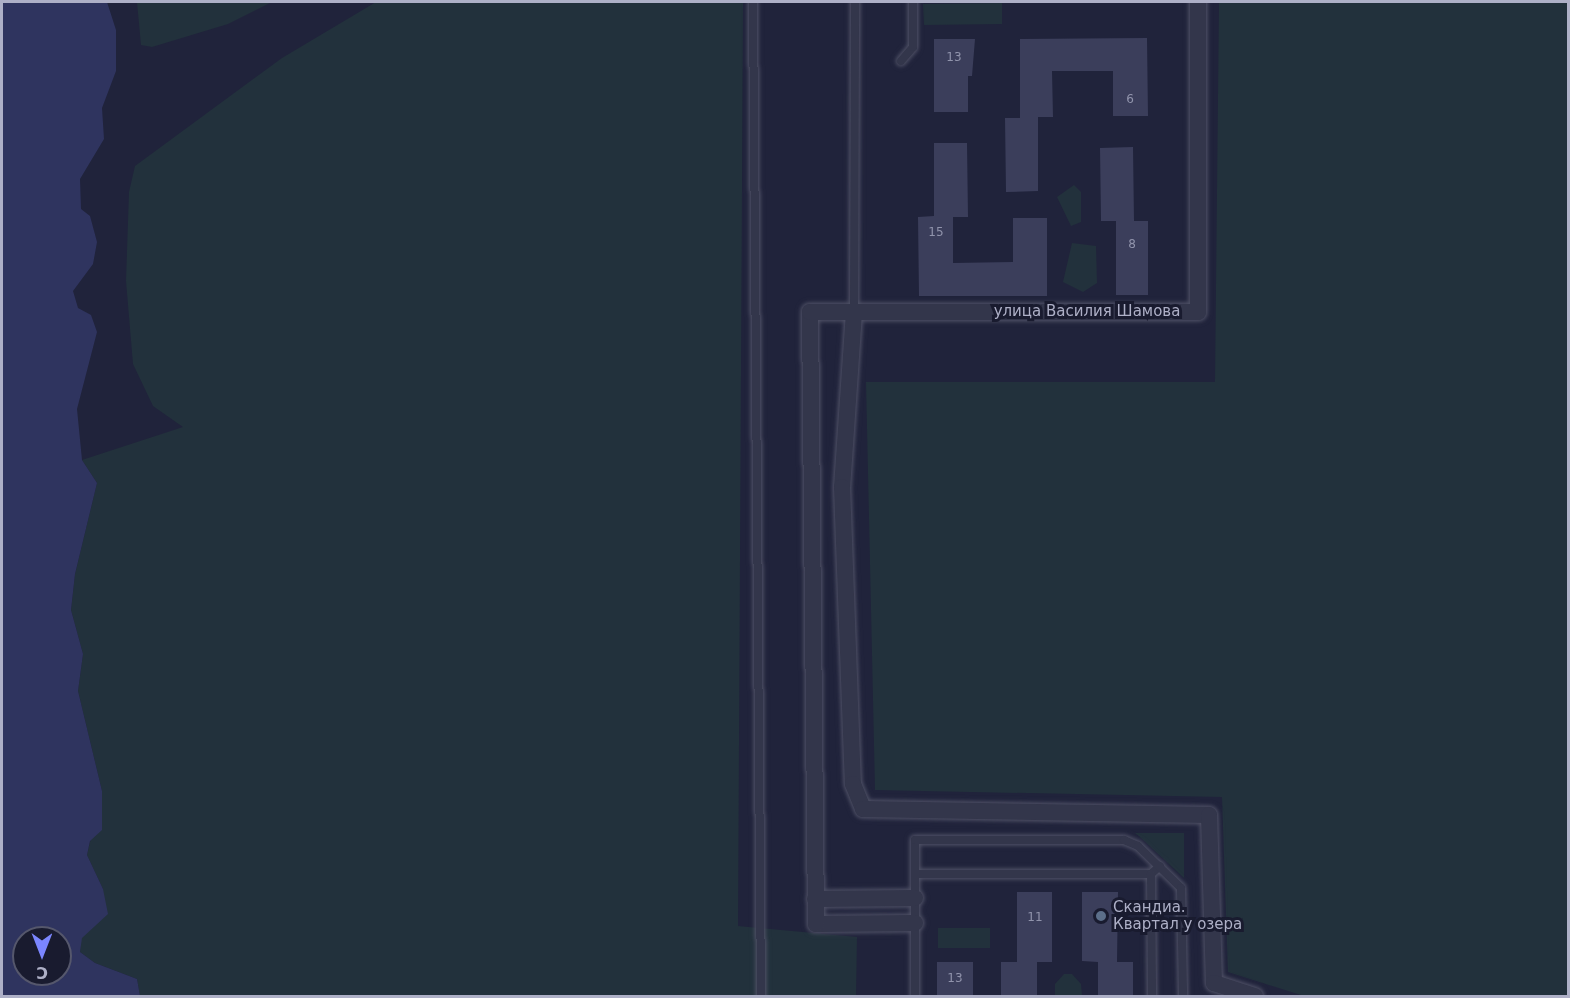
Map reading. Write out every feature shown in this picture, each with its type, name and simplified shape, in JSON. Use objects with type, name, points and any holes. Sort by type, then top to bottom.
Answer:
[{"type":"street","name":"улица Василия Шамова","points":[[816,899],[810,312],[1198,312],[1198,2]]},
{"type":"street","points":[[854,312],[842,487],[853,784],[863,809],[1209,815],[1214,983],[1255,996]]},
{"type":"street","points":[[915,898],[816,899],[816,924],[915,922]]},
{"type":"lane","points":[[753,2],[761,996]]},
{"type":"lane","points":[[854,312],[855,2]]},
{"type":"lane","points":[[901,61],[913,47],[913,2]]},
{"type":"lane","points":[[915,996],[915,840],[1124,840],[1138,846],[1160,866],[1176,882],[1183,898],[1183,996]]},
{"type":"lane","points":[[915,874],[1151,874],[1160,866]]},
{"type":"lane","points":[[1151,874],[1152,996]]},
{"type":"shaded area","points":[[137,2],[272,2],[228,24],[152,47],[141,45]]},
{"type":"shaded area","points":[[376,2],[743,2],[738,926],[857,937],[856,996],[140,996],[137,979],[95,963],[80,952],[81,938],[103,889],[87,855],[102,791],[78,691],[83,654],[71,610],[75,574],[97,483],[82,460],[183,427],[153,406],[133,364],[126,281],[129,192],[135,166],[282,58]]},
{"type":"shaded area","points":[[1219,2],[1568,2],[1568,996],[1304,996],[1228,972],[1222,797],[875,790],[866,382],[1215,382]]},
{"type":"shaded area","points":[[1002,3],[1002,24],[924,25],[923,4]]},
{"type":"shaded area","points":[[1074,185],[1081,192],[1081,222],[1071,226],[1057,197]]},
{"type":"shaded area","points":[[1072,243],[1096,246],[1097,283],[1083,292],[1063,282]]},
{"type":"shaded area","points":[[1135,833],[1184,833],[1184,878],[1140,837]]},
{"type":"shaded area","points":[[938,928],[990,928],[990,948],[938,948]]},
{"type":"shaded area","points":[[1064,974],[1072,974],[1081,984],[1082,996],[1055,996],[1055,984]]},
{"type":"water","points":[[2,2],[107,2],[116,30],[116,71],[102,108],[104,139],[80,179],[81,209],[90,216],[97,242],[93,264],[73,291],[78,308],[91,315],[97,332],[77,409],[82,460],[97,483],[75,574],[71,610],[83,654],[78,691],[102,791],[102,830],[90,841],[87,855],[103,889],[108,914],[82,938],[80,952],[95,963],[137,979],[140,996],[2,996]]},
{"type":"building","points":[[1147,38],[1148,116],[1113,116],[1113,71],[1052,71],[1053,117],[1038,117],[1038,191],[1006,192],[1005,118],[1020,118],[1020,39]]},
{"type":"building","points":[[934,39],[975,39],[972,76],[968,76],[968,112],[934,112]]},
{"type":"building","points":[[934,143],[967,143],[968,217],[953,217],[953,263],[1013,262],[1013,218],[1047,218],[1047,296],[919,296],[918,217],[934,216]]},
{"type":"building","points":[[1133,147],[1134,221],[1148,221],[1148,295],[1116,295],[1116,221],[1101,221],[1100,148]]},
{"type":"building","points":[[1017,892],[1052,892],[1052,962],[1037,962],[1037,996],[1001,996],[1001,962],[1017,962]]},
{"type":"building","points":[[1082,892],[1118,892],[1117,962],[1133,962],[1133,996],[1098,996],[1098,962],[1082,961]]},
{"type":"building","points":[[937,962],[973,962],[973,996],[937,996]]},
{"type":"place","name":"Скандиа. Квартал у озера","points":[[1101,916]]}]
